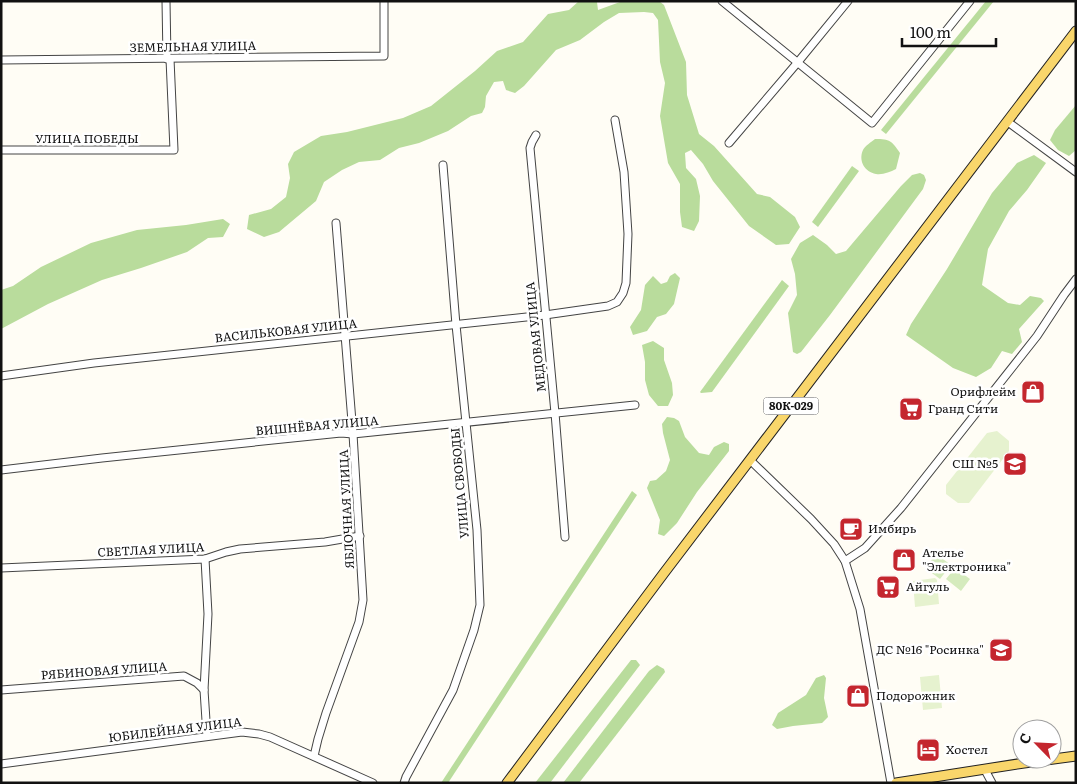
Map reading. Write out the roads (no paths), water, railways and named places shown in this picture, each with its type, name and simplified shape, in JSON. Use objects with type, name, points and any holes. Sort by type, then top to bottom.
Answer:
[{"type":"main road","name":"80К-029","points":[[507,783],[1076,31]]},
{"type":"main road","points":[[896,783],[1076,756]]},
{"type":"street","points":[[166,1],[168,59]]},
{"type":"street","name":"ЗЕМЕЛЬНАЯ УЛИЦА","points":[[1,60],[384,56],[384,1]]},
{"type":"street","points":[[722,1],[731,4],[872,123],[970,1]]},
{"type":"street","points":[[729,143],[848,1]]},
{"type":"street","name":"УЛИЦА ПОБЕДЫ","points":[[1,150],[174,150],[168,59]]},
{"type":"street","name":"ВАСИЛЬКОВАЯ УЛИЦА","points":[[1,376],[94,363],[574,312],[608,306],[617,302],[623,293],[626,283],[628,234],[624,172],[615,120]]},
{"type":"street","points":[[1008,122],[1076,172]]},
{"type":"street","name":"МЕДОВАЯ УЛИЦА","points":[[536,136],[530,148],[565,537]]},
{"type":"street","name":"УЛИЦА СВОБОДЫ","points":[[404,783],[453,690],[474,630],[480,605],[477,530],[456,325],[443,165]]},
{"type":"street","name":"ЯБЛОЧНАЯ УЛИЦА","points":[[314,756],[326,713],[359,622],[363,600],[353,434],[336,223]]},
{"type":"street","points":[[845,561],[865,548],[901,508],[1037,336],[1076,279]]},
{"type":"street","name":"ВИШНЁВАЯ УЛИЦА","points":[[1,470],[102,458],[635,405]]},
{"type":"street","points":[[750,460],[834,544],[845,561],[860,609],[891,783]]},
{"type":"street","name":"СВЕТЛАЯ УЛИЦА","points":[[1,568],[205,559],[240,549],[325,542],[360,536]]},
{"type":"street","points":[[205,559],[208,614],[204,690],[207,736]]},
{"type":"street","name":"РЯБИНОВАЯ УЛИЦА","points":[[1,690],[184,676],[197,683],[204,690]]},
{"type":"street","name":"ЮБИЛЕЙНАЯ УЛИЦА","points":[[1,764],[232,732],[252,732],[270,737],[373,783]]},
{"type":"street","points":[[986,770],[992,783]]},
{"type":"place","name":"Орифлейм","points":[[1033,392]]},
{"type":"place","name":"Гранд Сити","points":[[911,409]]},
{"type":"place","name":"СШ №5","points":[[1015,464]]},
{"type":"place","name":"Имбирь","points":[[851,529]]},
{"type":"place","name":"Ателье \"Электроника\"","points":[[904,560]]},
{"type":"place","name":"Айгуль","points":[[888,587]]},
{"type":"place","name":"ДС №16 \"Росинка\"","points":[[1001,650]]},
{"type":"place","name":"Подорожник","points":[[858,696]]},
{"type":"place","name":"Хостел","points":[[928,750]]}]
